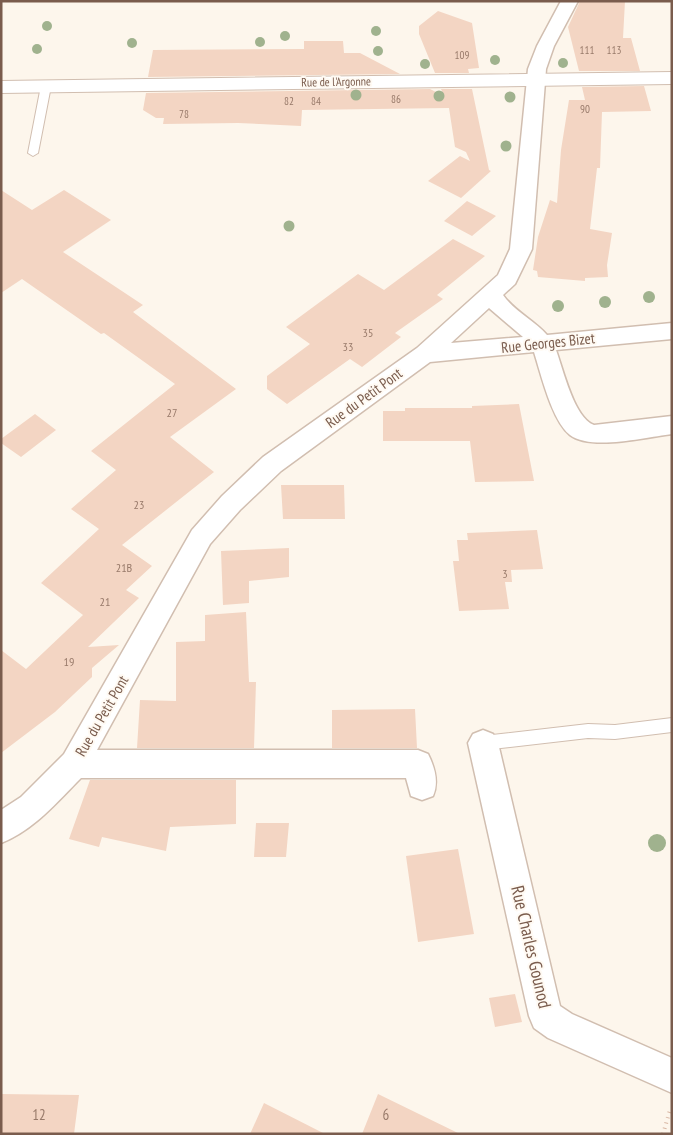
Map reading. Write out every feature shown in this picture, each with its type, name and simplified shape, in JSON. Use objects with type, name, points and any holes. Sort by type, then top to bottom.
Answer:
[{"type":"street","name":"Rue du Petit Pont","points":[[1,828],[32,807],[74,764],[201,537],[231,502],[272,464],[425,354],[507,279],[521,249],[536,94],[534,79],[537,65],[570,1]]},
{"type":"street","name":"Rue de l'Argonne","points":[[1,87],[672,78]]},
{"type":"street","points":[[491,293],[500,307],[531,332],[542,344],[568,415],[579,429],[593,434],[672,425]]},
{"type":"street","name":"Rue Georges Bizet","points":[[425,354],[672,331]]},
{"type":"street","name":"Rue Charles Gounod","points":[[483,743],[546,1016],[560,1026],[672,1076]]},
{"type":"street","name":"Rue du Petit Pont","points":[[74,764],[418,764],[422,786]]},
{"type":"lane","points":[[33,153],[46,86]]},
{"type":"lane","points":[[483,743],[588,731],[615,732],[672,725]]},
{"type":"path","points":[[663,1134],[672,1104]]},
{"type":"building","points":[[580,1],[625,1],[623,38],[631,38],[640,71],[579,71],[568,27]]},
{"type":"building","points":[[438,11],[472,23],[479,68],[468,69],[469,73],[435,73],[419,34],[419,26]]},
{"type":"building","points":[[304,41],[343,41],[344,53],[360,53],[400,74],[148,77],[153,50],[304,49]]},
{"type":"building","points":[[644,86],[651,111],[602,112],[600,168],[597,168],[590,229],[612,233],[607,265],[608,277],[585,278],[585,281],[538,277],[537,271],[533,270],[538,237],[550,200],[557,203],[561,150],[569,100],[585,100],[582,87]]},
{"type":"building","points":[[430,89],[444,96],[441,89],[472,89],[489,170],[491,171],[461,198],[428,181],[460,156],[470,161],[466,152],[455,147],[449,108],[302,110],[301,126],[238,123],[163,124],[164,118],[156,118],[143,110],[146,93]]},
{"type":"building","points":[[1,190],[32,210],[64,190],[111,220],[63,252],[143,305],[133,312],[236,389],[170,437],[214,472],[122,545],[152,566],[126,590],[139,598],[88,647],[119,645],[92,668],[92,677],[55,712],[1,753],[1,650],[26,669],[83,615],[41,583],[99,529],[71,509],[116,470],[91,451],[175,384],[104,333],[101,334],[22,279],[1,293]]},
{"type":"building","points":[[467,201],[496,216],[472,236],[444,221]]},
{"type":"building","points":[[453,239],[485,256],[437,295],[443,299],[395,333],[401,337],[362,367],[350,359],[287,404],[267,389],[267,376],[310,344],[286,327],[358,274],[384,290]]},
{"type":"building","points":[[519,404],[534,481],[475,482],[470,441],[383,441],[383,411],[405,411],[405,408],[472,408],[472,406]]},
{"type":"building","points":[[35,414],[56,430],[21,457],[1,443],[1,439]]},
{"type":"building","points":[[281,485],[344,485],[345,519],[283,519]]},
{"type":"building","points":[[537,530],[543,569],[511,570],[512,582],[505,582],[509,609],[459,611],[453,561],[459,561],[457,540],[468,540],[467,533]]},
{"type":"building","points":[[289,548],[289,577],[249,581],[249,603],[223,605],[221,551]]},
{"type":"building","points":[[246,612],[249,682],[256,682],[254,748],[137,748],[140,700],[176,701],[176,642],[205,641],[205,615]]},
{"type":"building","points":[[415,709],[417,748],[332,748],[332,710]]},
{"type":"building","points":[[90,780],[236,780],[236,824],[170,827],[166,851],[102,837],[99,847],[69,839]]},
{"type":"building","points":[[256,823],[289,823],[286,857],[254,857]]},
{"type":"building","points":[[458,849],[474,934],[418,942],[406,856]]},
{"type":"building","points":[[515,994],[522,1022],[495,1027],[489,998]]},
{"type":"building","points":[[1,1094],[79,1095],[74,1134],[1,1134]]},
{"type":"building","points":[[378,1094],[460,1134],[362,1134]]},
{"type":"building","points":[[264,1103],[325,1134],[250,1134]]}]
